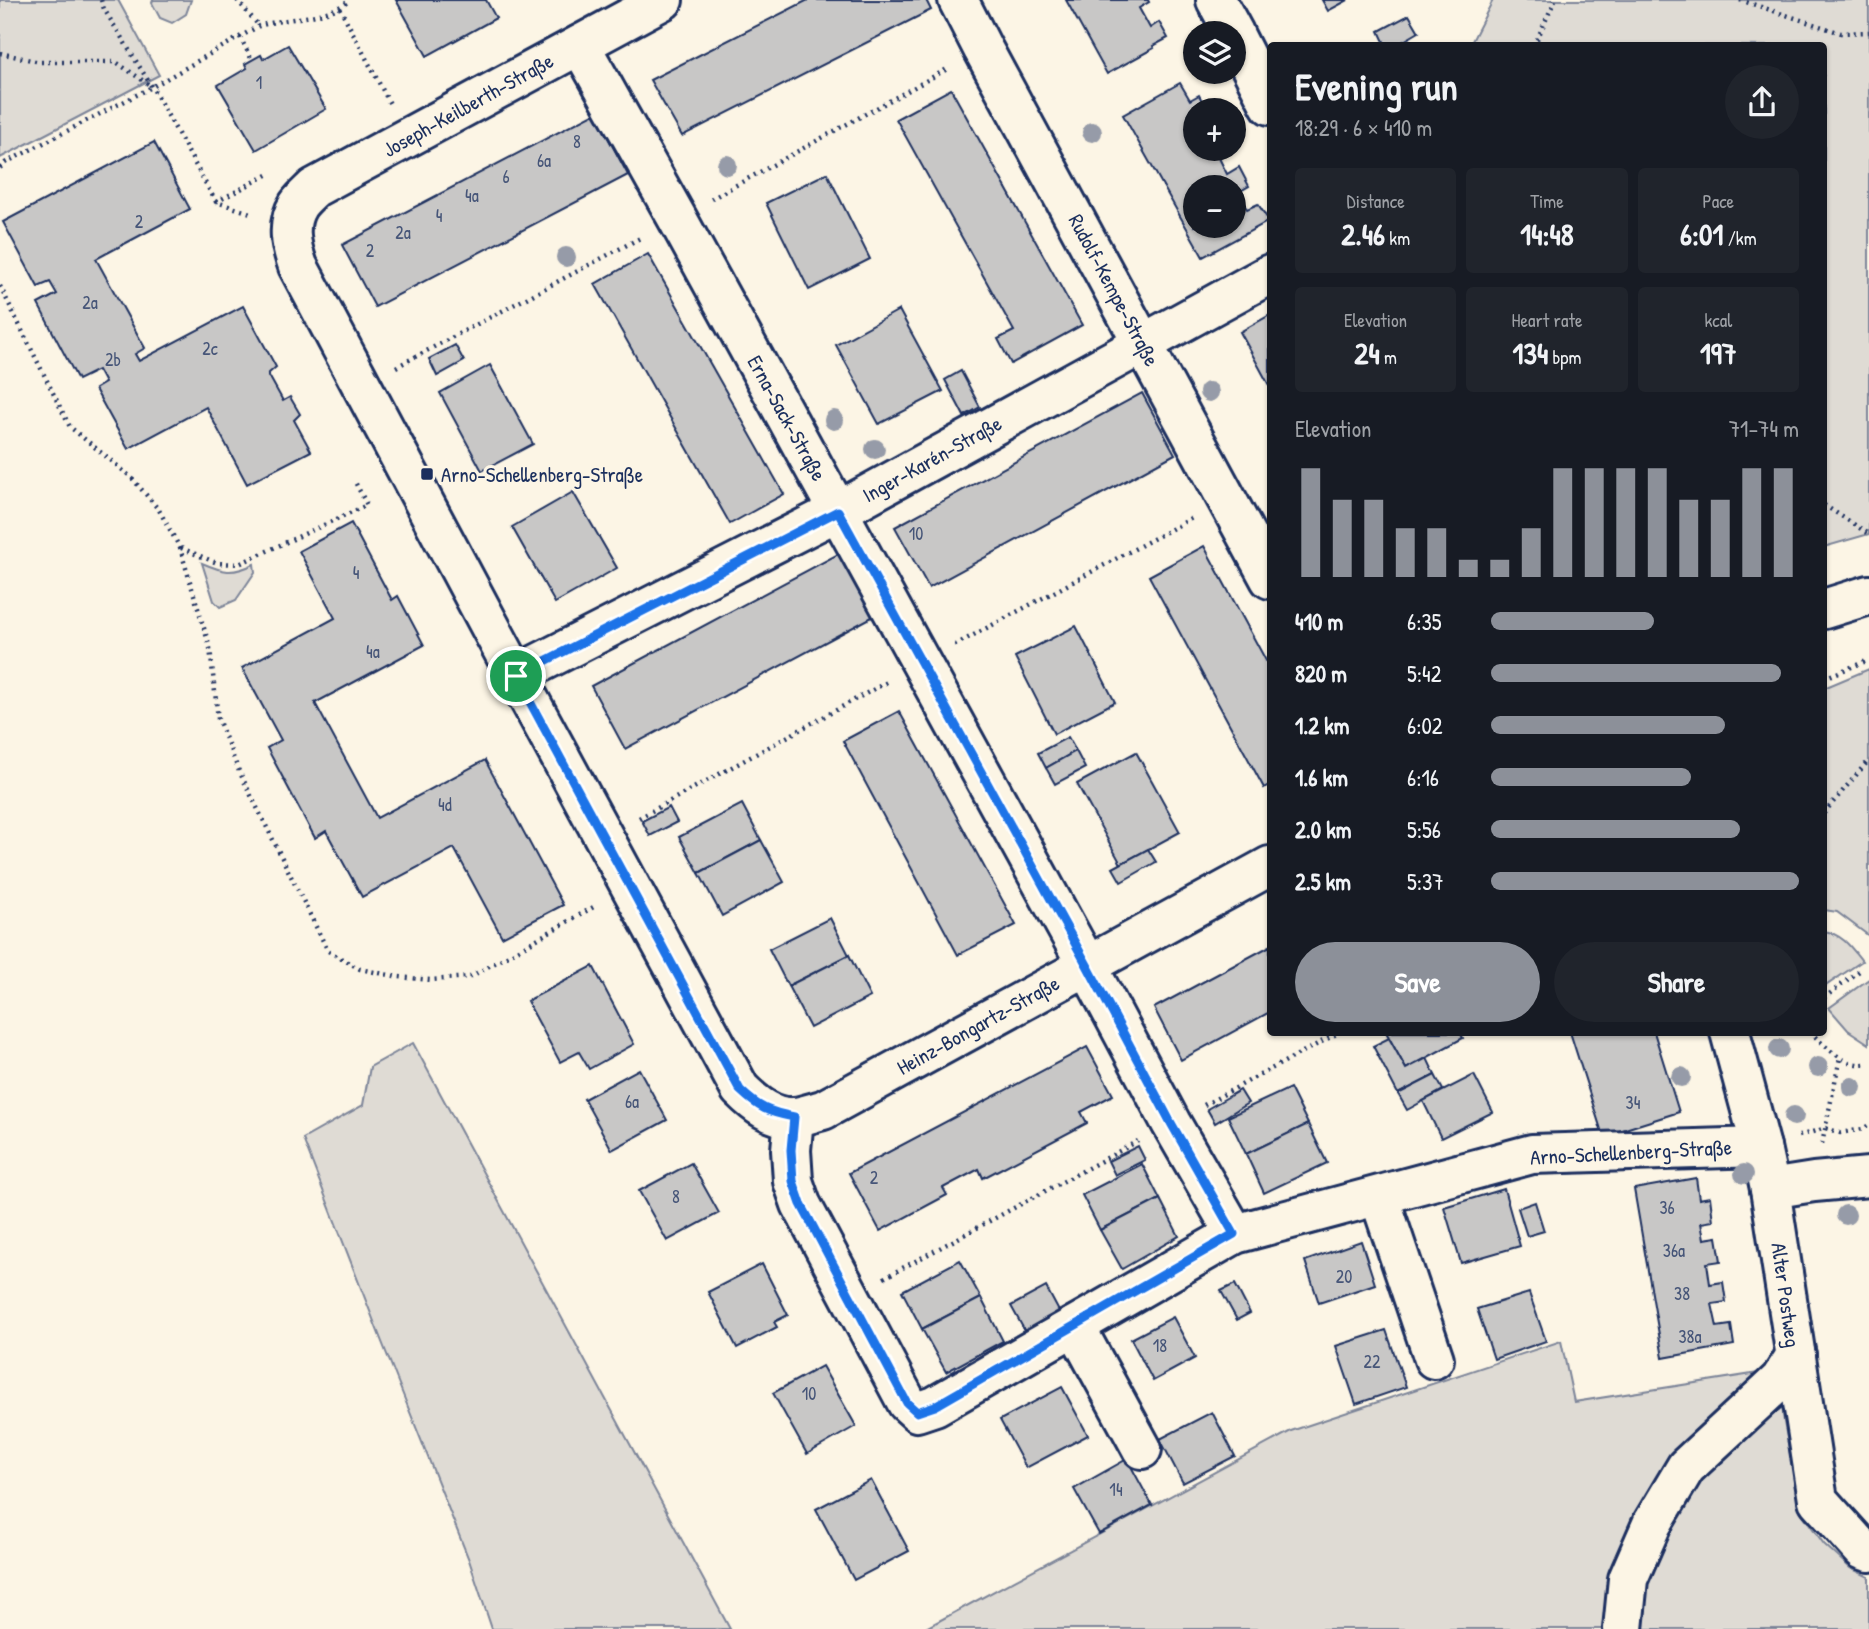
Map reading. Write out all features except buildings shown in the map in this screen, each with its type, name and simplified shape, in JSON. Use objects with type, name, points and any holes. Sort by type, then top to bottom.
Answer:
[{"type":"street","name":"Joseph-Keilberth-Straße","points":[[290,226],[297,206],[314,188],[663,0]]},
{"type":"street","name":"Rudolf-Kempe-Straße","points":[[958,0],[1267,573]]},
{"type":"street","points":[[1216,0],[1227,21]]},
{"type":"street","name":"Erna-Sack-Straße","points":[[580,45],[1234,1234]]},
{"type":"street","points":[[1246,58],[1267,99]]},
{"type":"street","points":[[290,226],[291,247],[298,266],[740,1090],[756,1105],[773,1113],[794,1117]]},
{"type":"street","name":"Inger-Karén-Straße","points":[[516,676],[838,511],[1267,276]]},
{"type":"street","points":[[1827,608],[1869,595]]},
{"type":"street","name":"Heinz-Bongartz-Straße","points":[[794,1117],[823,1110],[1267,868]]},
{"type":"street","name":"Alter Postweg","points":[[1623,1629],[1628,1579],[1652,1524],[1686,1466],[1780,1380],[1796,1355],[1770,1189],[1731,1036]]},
{"type":"street","name":"Arno-Schellenberg-Straße","points":[[794,1117],[791,1150],[793,1181],[801,1204],[907,1403],[917,1412],[935,1406],[1234,1234],[1532,1154],[1761,1147]]},
{"type":"street","points":[[1770,1189],[1869,1177]]},
{"type":"street","points":[[1380,1196],[1434,1359]]},
{"type":"street","points":[[1075,1326],[1142,1449]]},
{"type":"street","points":[[1796,1355],[1818,1500],[1863,1550],[1869,1552]]},
{"type":"path","points":[[101,0],[216,202],[290,226]]},
{"type":"path","points":[[237,0],[259,26]]},
{"type":"path","points":[[0,168],[259,26],[340,8],[350,0]]},
{"type":"path","points":[[1536,42],[1555,0]]},
{"type":"path","points":[[1740,0],[1842,33],[1869,32]]},
{"type":"path","points":[[340,8],[408,139]]},
{"type":"path","points":[[240,37],[252,60]]},
{"type":"path","points":[[0,52],[40,62],[116,62],[152,87]]},
{"type":"path","points":[[0,286],[70,427],[131,477],[159,510],[180,548],[210,648],[218,719],[238,769],[328,951],[360,969],[399,976],[431,981],[470,976],[630,886]]},
{"type":"path","points":[[180,548],[217,563],[239,564],[367,505],[354,480]]},
{"type":"path","points":[[1827,507],[1869,534]]},
{"type":"path","points":[[1827,677],[1869,660]]},
{"type":"path","points":[[1827,810],[1869,761]]},
{"type":"path","points":[[1827,996],[1862,969]]},
{"type":"path","points":[[849,1297],[1333,1036]]},
{"type":"path","points":[[1815,1036],[1840,1058],[1863,1065],[1869,1063]]},
{"type":"path","points":[[1814,1182],[1840,1058]]},
{"type":"path","points":[[1761,1147],[1826,1128],[1840,1133],[1863,1129],[1869,1125]]},
{"type":"shaded area","points":[[0,0],[118,0],[159,75],[0,158]]},
{"type":"shaded area","points":[[153,0],[191,0],[186,14],[172,23],[160,18]]},
{"type":"shaded area","points":[[1493,0],[1869,0],[1869,534],[1827,546],[1827,42],[1472,42]]},
{"type":"shaded area","points":[[202,563],[228,571],[240,570],[254,564],[255,572],[236,600],[220,607],[214,601]]},
{"type":"shaded area","points":[[1869,669],[1869,936],[1837,912],[1827,910],[1827,687]]},
{"type":"shaded area","points":[[1827,932],[1841,938],[1862,961],[1827,985]]},
{"type":"shaded area","points":[[1869,979],[1869,1044],[1848,1030],[1829,1008]]},
{"type":"shaded area","points":[[413,1043],[730,1629],[492,1629],[469,1560],[303,1139],[363,1105],[370,1067]]},
{"type":"shaded area","points":[[1561,1341],[1574,1402],[1778,1370],[1784,1422],[1801,1512],[1824,1544],[1850,1568],[1869,1577],[1869,1629],[924,1629],[1291,1431]]},
{"type":"place","name":"Arno-Schellenberg-Straße","points":[[427,474]]},
{"type":"route","points":[[838,511],[1234,1234],[935,1406],[917,1412],[907,1403],[801,1204],[793,1181],[791,1150],[794,1117],[773,1113],[756,1105],[740,1090],[516,676],[838,511]]}]
